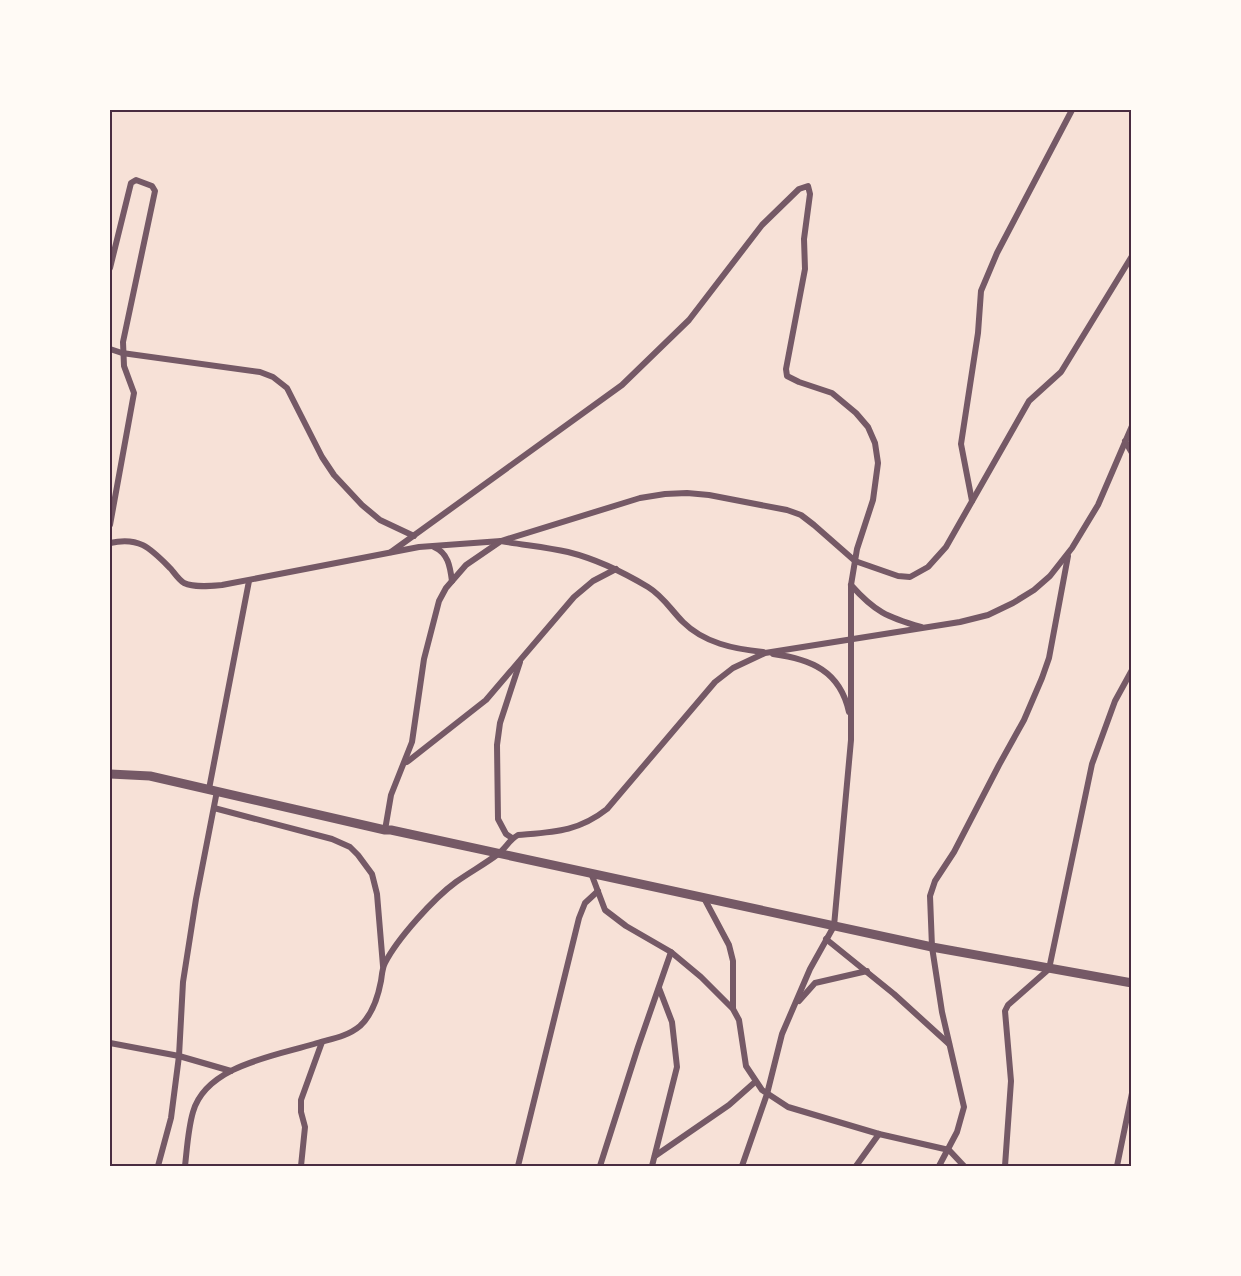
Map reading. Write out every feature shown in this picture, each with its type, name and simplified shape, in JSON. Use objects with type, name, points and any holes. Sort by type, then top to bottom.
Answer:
[{"type":"street","points":[[972,501],[961,444],[978,333],[981,291],[997,253],[1072,110]]},
{"type":"street","points":[[110,268],[131,183],[136,180],[152,186],[155,191],[122,353],[123,366],[134,393],[110,525]]},
{"type":"street","points":[[391,552],[622,385],[689,320],[762,225],[799,189],[808,186],[810,194],[804,239],[805,269],[786,369],[787,376],[819,387],[844,402],[868,427],[875,443],[878,463],[876,482],[851,585],[852,724],[834,926],[782,1034],[767,1094],[742,1167]]},
{"type":"street","points":[[385,830],[391,795],[412,742],[424,659],[435,615],[439,602],[452,581],[466,565],[501,541],[640,498],[687,493],[720,497],[787,510],[801,515],[855,561],[898,576],[910,577],[928,567],[946,547],[1029,401],[1061,372],[1131,256]]},
{"type":"street","points":[[110,349],[122,353],[260,372],[273,377],[287,388],[322,457],[349,491],[370,513],[414,536]]},
{"type":"street","points":[[383,966],[412,927],[439,897],[500,852],[512,838],[571,829],[600,815],[716,682],[733,668],[765,653],[978,618],[1013,603],[1034,590],[1050,576],[1069,552],[1098,505],[1131,426]]},
{"type":"street","points":[[1125,441],[1131,453]]},
{"type":"street","points":[[110,543],[121,540],[142,544],[152,550],[184,583],[204,586],[249,581],[431,546],[501,541],[566,551],[616,569],[650,588],[697,633],[727,646],[810,662],[828,673],[843,694],[852,724]]},
{"type":"street","points":[[431,546],[440,550],[447,558],[452,581]]},
{"type":"street","points":[[939,1167],[957,1132],[964,1107],[949,1044],[932,947],[930,906],[932,888],[934,881],[954,852],[1024,720],[1046,670],[1069,552]]},
{"type":"street","points":[[404,764],[486,700],[574,597],[593,581],[616,569]]},
{"type":"street","points":[[159,1167],[171,1118],[179,1056],[184,976],[214,808],[213,790],[249,581]]},
{"type":"street","points":[[851,585],[868,604],[885,615],[925,628]]},
{"type":"street","points":[[512,838],[506,834],[498,819],[497,745],[500,723],[521,658]]},
{"type":"street","points":[[1005,1167],[1011,1082],[1005,1011],[1008,1005],[1049,969],[1092,764],[1118,694],[1131,670]]},
{"type":"street","points":[[110,774],[150,776],[385,830],[500,852],[932,947],[1131,983]]},
{"type":"street","points":[[185,1167],[193,1113],[209,1085],[231,1071],[343,1036],[362,1025],[375,1005],[383,966],[377,894],[372,874],[358,855],[342,843],[325,837],[214,808]]},
{"type":"street","points":[[590,872],[605,910],[626,926],[671,952],[733,1008],[739,1020],[746,1066],[755,1082],[767,1094],[788,1107],[879,1134],[949,1150],[964,1167]]},
{"type":"street","points":[[518,1167],[579,918],[585,903],[598,891]]},
{"type":"street","points":[[704,898],[729,945],[733,961],[733,1008]]},
{"type":"street","points":[[826,939],[867,971],[949,1044]]},
{"type":"street","points":[[600,1167],[671,952]]},
{"type":"street","points":[[790,1014],[807,990],[815,983],[867,971]]},
{"type":"street","points":[[652,1167],[676,1067],[672,1022],[659,987]]},
{"type":"street","points":[[301,1167],[305,1127],[300,1106],[322,1042]]},
{"type":"street","points":[[110,1043],[179,1056],[231,1071]]},
{"type":"street","points":[[654,1156],[729,1105],[755,1082]]},
{"type":"street","points":[[1117,1167],[1131,1093]]},
{"type":"street","points":[[856,1167],[879,1134]]}]
